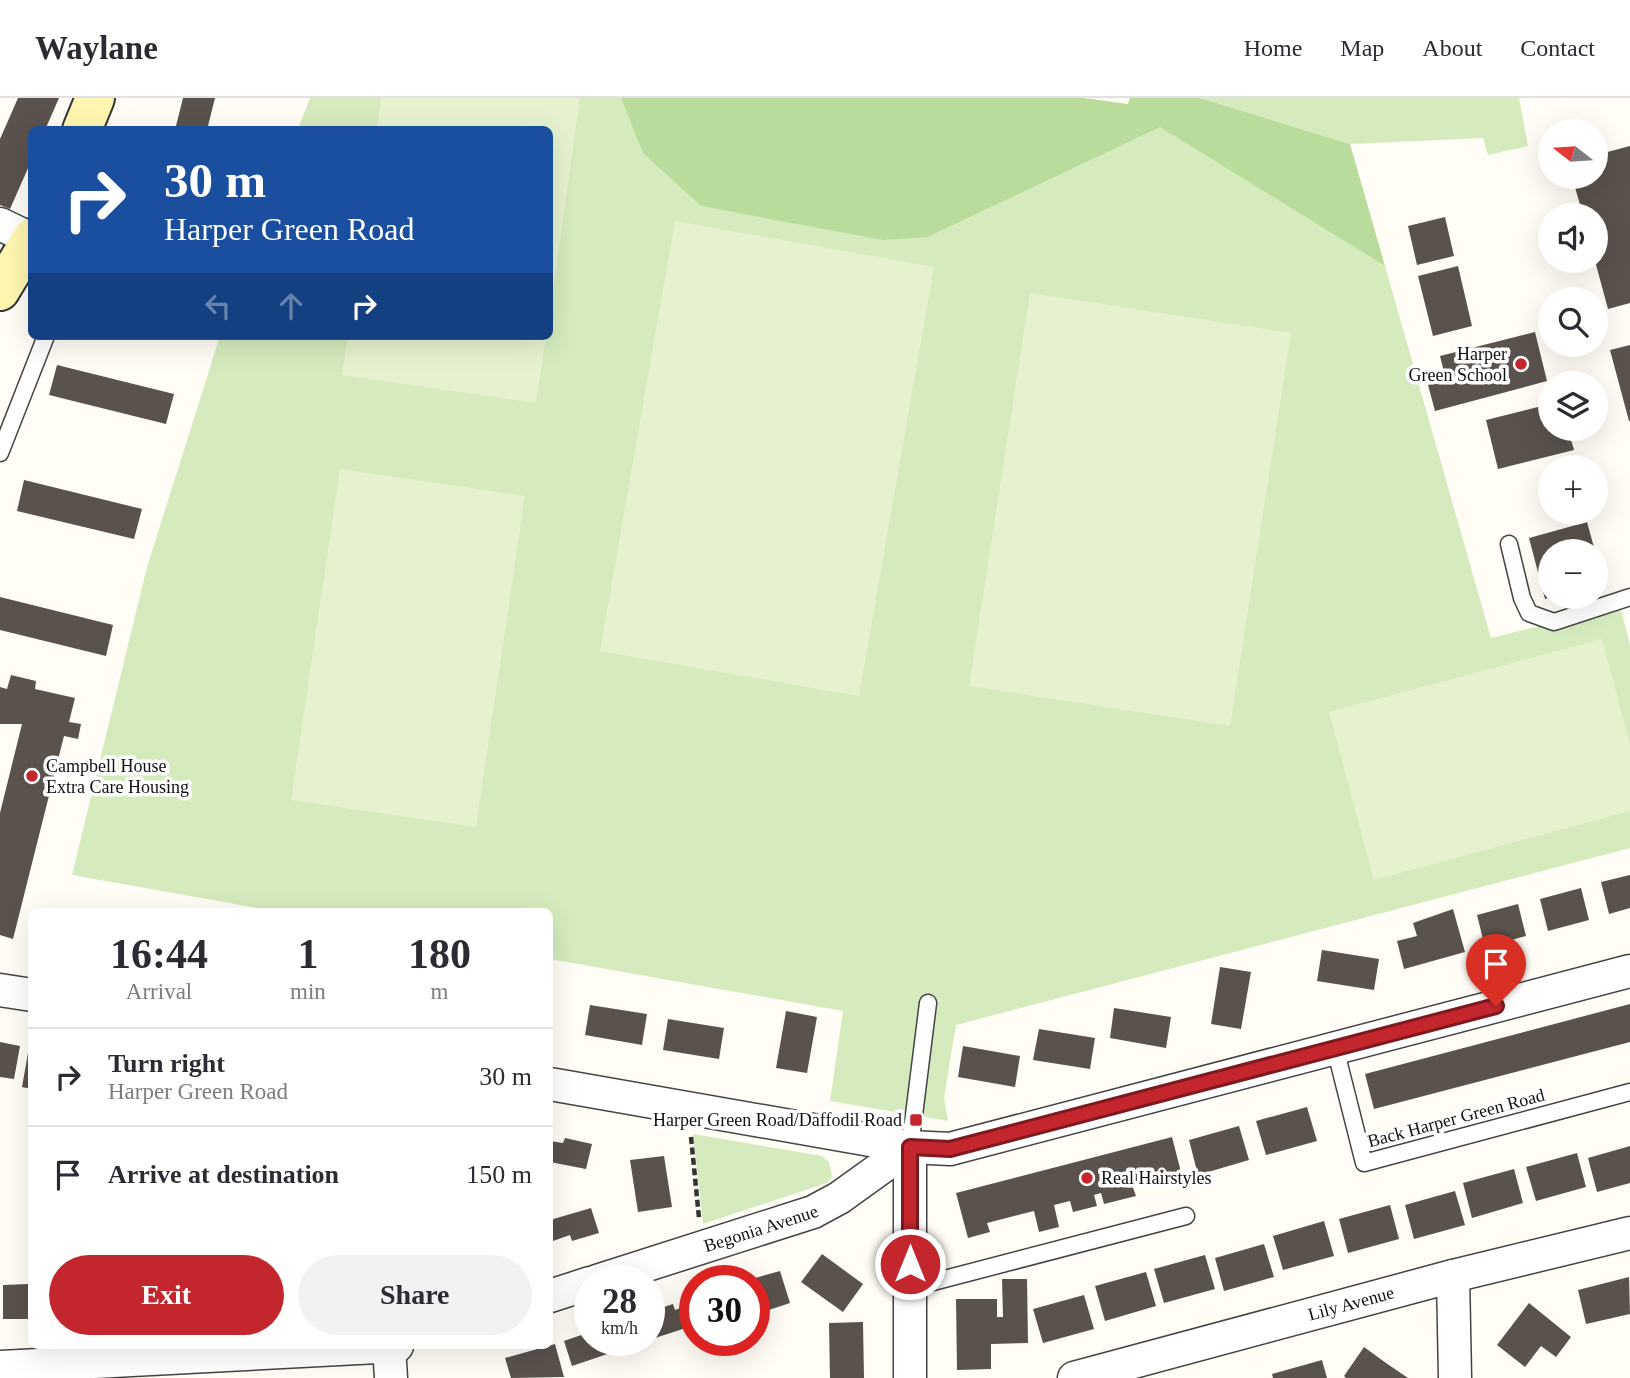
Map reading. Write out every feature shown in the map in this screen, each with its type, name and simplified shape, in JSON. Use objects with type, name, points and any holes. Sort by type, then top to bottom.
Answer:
[{"type":"street","points":[[84,126],[95,98]]},
{"type":"street","points":[[0,224],[28,238]]},
{"type":"street","points":[[0,291],[28,244]]},
{"type":"street","points":[[553,1085],[910,1147],[950,1149],[1630,971]]},
{"type":"street","points":[[0,990],[28,994]]},
{"type":"street","points":[[910,1147],[911,1378]]},
{"type":"street","name":"Begonia Avenue","points":[[646,1265],[813,1212],[839,1198],[910,1147]]},
{"type":"street","name":"Lily Avenue","points":[[1074,1378],[1149,1368],[1453,1276],[1630,1233]]},
{"type":"street","points":[[1453,1276],[1455,1378]]},
{"type":"street","points":[[553,1295],[574,1288]]},
{"type":"street","points":[[0,1367],[391,1354]]},
{"type":"lane","points":[[0,453],[44,340]]},
{"type":"lane","points":[[1509,544],[1522,598],[1529,612],[1554,622],[1630,597]]},
{"type":"lane","points":[[910,1147],[928,1003]]},
{"type":"lane","name":"Back Harper Green Road","points":[[1335,1048],[1364,1163],[1630,1092]]},
{"type":"lane","points":[[910,1288],[1186,1216]]},
{"type":"path","points":[[688,1108],[702,1247]]},
{"type":"green space","points":[[310,98],[621,98],[928,237],[1160,126],[1385,266],[1491,638],[1620,606],[1630,645],[1630,848],[956,1025],[944,1098],[948,1121],[830,1101],[843,1011],[553,960],[553,908],[258,908],[72,875],[147,567],[219,340],[553,340],[553,126],[299,126]]},
{"type":"green space","points":[[381,98],[580,98],[553,290],[553,126],[377,126]]},
{"type":"green space","points":[[621,98],[1084,98],[1128,104],[1130,98],[1200,98],[1350,144],[1385,266],[1160,127],[928,237],[883,240],[701,206],[643,153]]},
{"type":"green space","points":[[1200,98],[1519,98],[1528,146],[1488,155],[1483,138],[1350,144]]},
{"type":"green space","points":[[675,221],[934,267],[859,696],[600,651]]},
{"type":"green space","points":[[1030,293],[1291,333],[1230,726],[969,686]]},
{"type":"green space","points":[[347,340],[545,340],[536,403],[342,375]]},
{"type":"green space","points":[[340,469],[525,496],[476,827],[291,800]]},
{"type":"green space","points":[[1602,639],[1630,744],[1630,811],[1374,880],[1329,712]]},
{"type":"green space","points":[[693,1134],[822,1156],[829,1162],[832,1177],[827,1183],[703,1224]]},
{"type":"building","points":[[18,98],[59,98],[47,126],[28,126],[28,168],[10,209],[0,205],[0,139]]},
{"type":"building","points":[[183,98],[215,98],[208,126],[176,126]]},
{"type":"building","points":[[1630,146],[1630,303],[1608,309],[1608,287],[1602,287],[1598,273],[1608,273],[1608,203],[1580,203],[1575,189],[1608,189],[1608,152]]},
{"type":"building","points":[[1445,217],[1454,256],[1417,265],[1408,226]]},
{"type":"building","points":[[1458,266],[1472,326],[1433,336],[1418,276]]},
{"type":"building","points":[[1535,332],[1538,357],[1541,357],[1545,371],[1538,371],[1538,383],[1435,411],[1428,385],[1446,380],[1440,356]]},
{"type":"building","points":[[1630,345],[1630,421],[1629,421],[1610,350]]},
{"type":"building","points":[[57,365],[174,394],[166,424],[49,395]]},
{"type":"building","points":[[1538,407],[1538,441],[1571,441],[1574,450],[1554,455],[1538,455],[1538,459],[1498,469],[1486,420]]},
{"type":"building","points":[[24,480],[142,509],[134,539],[17,511]]},
{"type":"building","points":[[1576,525],[1588,525],[1592,539],[1538,539],[1538,572],[1529,538]]},
{"type":"building","points":[[0,597],[113,625],[106,656],[0,630]]},
{"type":"building","name":"Campbell House Extra Care Housing","points":[[11,675],[36,681],[35,689],[75,698],[69,722],[81,724],[78,739],[64,736],[13,939],[0,935],[0,813],[22,724],[0,724],[0,687],[7,689]]},
{"type":"building","points":[[1630,875],[1630,908],[1609,914],[1601,882]]},
{"type":"building","points":[[1581,888],[1589,920],[1548,931],[1540,899]]},
{"type":"building","points":[[1518,904],[1526,936],[1485,947],[1477,915]]},
{"type":"building","points":[[1453,909],[1465,952],[1404,969],[1397,941],[1417,936],[1413,923]]},
{"type":"building","points":[[1322,950],[1379,959],[1374,990],[1317,981]]},
{"type":"building","points":[[1220,967],[1251,972],[1241,1029],[1211,1024]]},
{"type":"building","points":[[1630,1004],[1630,1042],[1374,1109],[1365,1074]]},
{"type":"building","points":[[590,1005],[647,1014],[642,1045],[585,1035]]},
{"type":"building","points":[[1114,1008],[1171,1017],[1166,1048],[1110,1038]]},
{"type":"building","points":[[786,1011],[817,1017],[807,1073],[776,1068]]},
{"type":"building","points":[[668,1019],[724,1028],[719,1059],[663,1050]]},
{"type":"building","points":[[1039,1029],[1095,1038],[1090,1069],[1033,1060]]},
{"type":"building","points":[[0,1042],[20,1046],[14,1079],[0,1077]]},
{"type":"building","points":[[963,1046],[1020,1056],[1015,1087],[958,1077]]},
{"type":"building","points":[[28,1053],[28,1088],[22,1087]]},
{"type":"building","points":[[1307,1107],[1317,1141],[1266,1155],[1256,1121]]},
{"type":"building","points":[[1239,1126],[1249,1160],[1198,1175],[1189,1140]]},
{"type":"building","points":[[1172,1137],[1181,1172],[1132,1185],[1136,1196],[1104,1204],[1101,1193],[1094,1195],[1097,1206],[1073,1212],[1070,1201],[1054,1205],[1059,1227],[1039,1232],[1034,1211],[987,1223],[990,1232],[968,1238],[956,1193]]},
{"type":"building","points":[[565,1138],[592,1144],[586,1169],[553,1163],[553,1141],[563,1143]]},
{"type":"building","points":[[1630,1146],[1630,1183],[1597,1192],[1588,1158]]},
{"type":"building","points":[[1577,1153],[1586,1187],[1536,1201],[1526,1167]]},
{"type":"building","points":[[664,1156],[672,1207],[638,1212],[630,1160]]},
{"type":"building","points":[[1514,1169],[1523,1203],[1472,1218],[1463,1183]]},
{"type":"building","points":[[1455,1191],[1465,1225],[1414,1239],[1405,1205]]},
{"type":"building","points":[[1390,1205],[1399,1239],[1348,1253],[1339,1219]]},
{"type":"building","points":[[591,1208],[599,1233],[572,1241],[570,1235],[553,1241],[553,1219]]},
{"type":"building","points":[[1324,1221],[1334,1256],[1283,1270],[1273,1236]]},
{"type":"building","points":[[1264,1244],[1274,1277],[1224,1291],[1215,1258]]},
{"type":"building","points":[[822,1254],[863,1284],[843,1312],[801,1282]]},
{"type":"building","points":[[1205,1255],[1215,1289],[1164,1303],[1154,1269]]},
{"type":"building","points":[[780,1271],[790,1303],[770,1310],[770,1274]]},
{"type":"building","points":[[1146,1272],[1156,1306],[1105,1321],[1095,1286]]},
{"type":"building","points":[[1629,1277],[1630,1314],[1586,1324],[1578,1290]]},
{"type":"building","points":[[1002,1279],[1027,1279],[1028,1343],[991,1344],[991,1369],[957,1370],[956,1299],[997,1299],[997,1317],[1003,1317]]},
{"type":"building","points":[[28,1284],[28,1319],[3,1319],[3,1285]]},
{"type":"building","points":[[1084,1295],[1094,1329],[1043,1343],[1033,1309]]},
{"type":"building","points":[[1529,1303],[1571,1337],[1556,1357],[1541,1346],[1525,1367],[1497,1345]]},
{"type":"building","points":[[673,1304],[675,1310],[679,1309],[679,1330],[665,1335],[665,1307]]},
{"type":"building","points":[[863,1322],[864,1378],[830,1378],[829,1323]]},
{"type":"building","points":[[574,1338],[574,1356],[602,1356],[572,1366],[564,1341]]},
{"type":"building","points":[[553,1345],[564,1377],[511,1378],[505,1358],[537,1349],[553,1349]]},
{"type":"building","points":[[1364,1347],[1408,1378],[1346,1378],[1344,1376]]},
{"type":"building","points":[[1322,1360],[1327,1378],[1273,1378],[1272,1374]]},
{"type":"place","name":"Harper Green School","points":[[1521,364]]},
{"type":"place","name":"Campbell House Extra Care Housing","points":[[32,776]]},
{"type":"place","name":"Harper Green Road/Daffodil Road","points":[[916,1120]]},
{"type":"place","name":"Real Hairstyles","points":[[1087,1178]]},
{"type":"route","points":[[910,1264],[910,1147],[950,1149],[1496,1006]]}]
